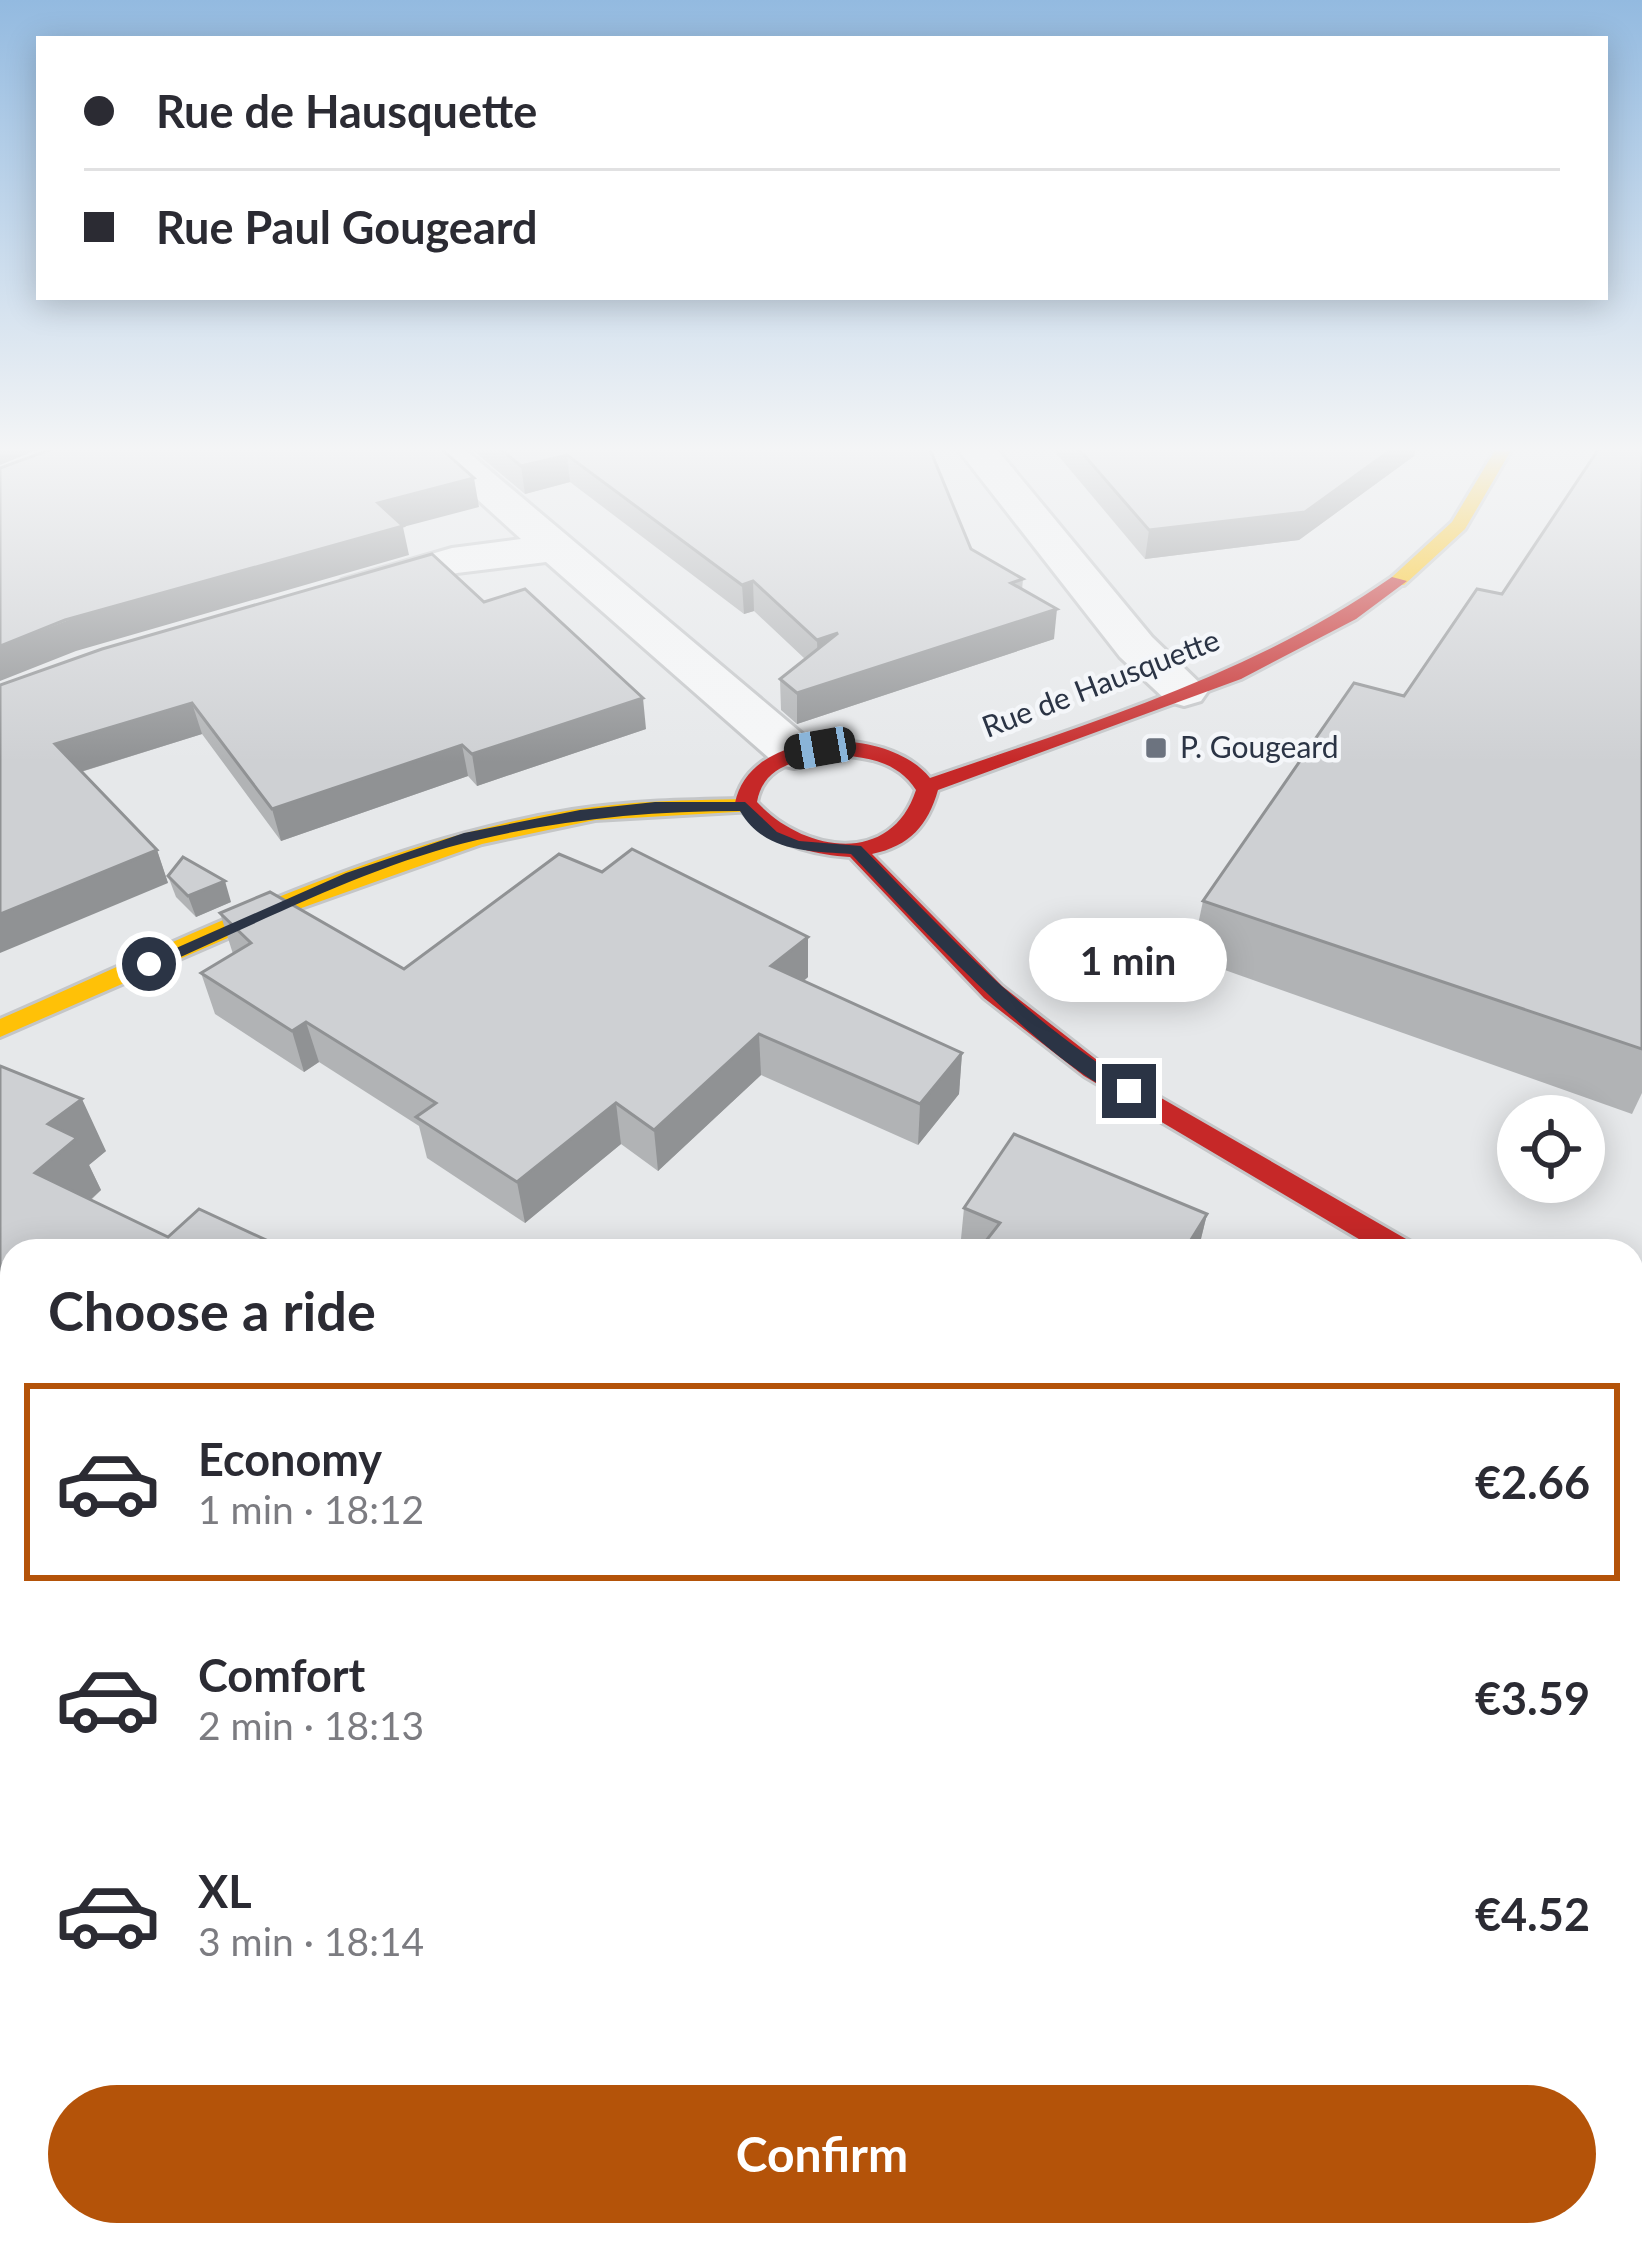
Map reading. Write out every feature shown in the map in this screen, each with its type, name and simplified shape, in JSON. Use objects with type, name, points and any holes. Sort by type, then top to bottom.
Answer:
[{"type":"street","points":[[318,600],[452,562],[525,552]]},
{"type":"street","points":[[566,552],[794,752]]},
{"type":"street","points":[[1060,552],[1136,647],[1184,691]]},
{"type":"street","name":"Rue de Hausquette","points":[[925,787],[1184,691],[1312,635],[1393,587],[1434,552]]},
{"type":"street","points":[[833,748],[874,752],[915,772],[925,787],[928,803],[905,833],[855,849],[796,845],[772,836],[754,822],[745,806],[745,790],[754,774],[794,752],[833,748]]},
{"type":"street","points":[[0,1029],[352,876],[469,837],[580,814],[655,806],[745,806]]},
{"type":"street","points":[[855,849],[993,992],[1093,1070],[1375,1239]]},
{"type":"building","points":[[0,552],[310,552],[65,620],[0,646]]},
{"type":"building","points":[[697,552],[976,552],[1023,579],[1011,583],[1057,609],[797,693],[780,679],[838,633],[817,640],[753,581],[742,585]]},
{"type":"building","points":[[1530,552],[1642,552],[1642,1049],[1203,901],[1354,683],[1404,696],[1477,589],[1502,594]]},
{"type":"building","points":[[432,554],[484,602],[525,589],[643,698],[472,754],[462,745],[272,809],[192,703],[55,744],[157,850],[0,914],[0,685],[102,649]]},
{"type":"building","points":[[632,849],[808,937],[771,966],[962,1053],[920,1104],[759,1034],[654,1130],[616,1103],[517,1182],[416,1117],[436,1103],[306,1022],[292,1031],[201,973],[251,943],[220,913],[270,892],[404,969],[559,854],[602,872]]},
{"type":"building","points":[[183,857],[225,881],[188,896],[168,876]]},
{"type":"building","points":[[0,1066],[82,1099],[48,1124],[77,1138],[35,1173],[168,1237],[199,1209],[264,1239],[0,1239]]},
{"type":"building","points":[[1014,1134],[1207,1214],[1191,1239],[987,1239],[1000,1223],[964,1208]]},
{"type":"traffic: slow","points":[[1398,581],[1430,552]]},
{"type":"traffic: slow","points":[[0,1029],[268,912],[474,840],[595,814],[745,806]]},
{"type":"traffic: jam","points":[[925,787],[1234,675],[1350,615],[1398,581]]},
{"type":"traffic: jam","points":[[820,748],[881,755],[908,768],[927,790],[918,817],[901,836],[876,847],[847,850],[817,847],[764,823],[746,803],[750,782],[773,762],[820,748]]},
{"type":"traffic: jam","points":[[855,849],[993,992],[1093,1070],[1382,1239]]},
{"type":"place","name":"P. Gougeard","points":[[1156,748]]},
{"type":"route","points":[[149,964],[352,876],[469,837],[580,814],[655,806],[745,806],[754,822],[772,836],[825,850],[855,849],[993,992],[1093,1070],[1129,1091]]}]
